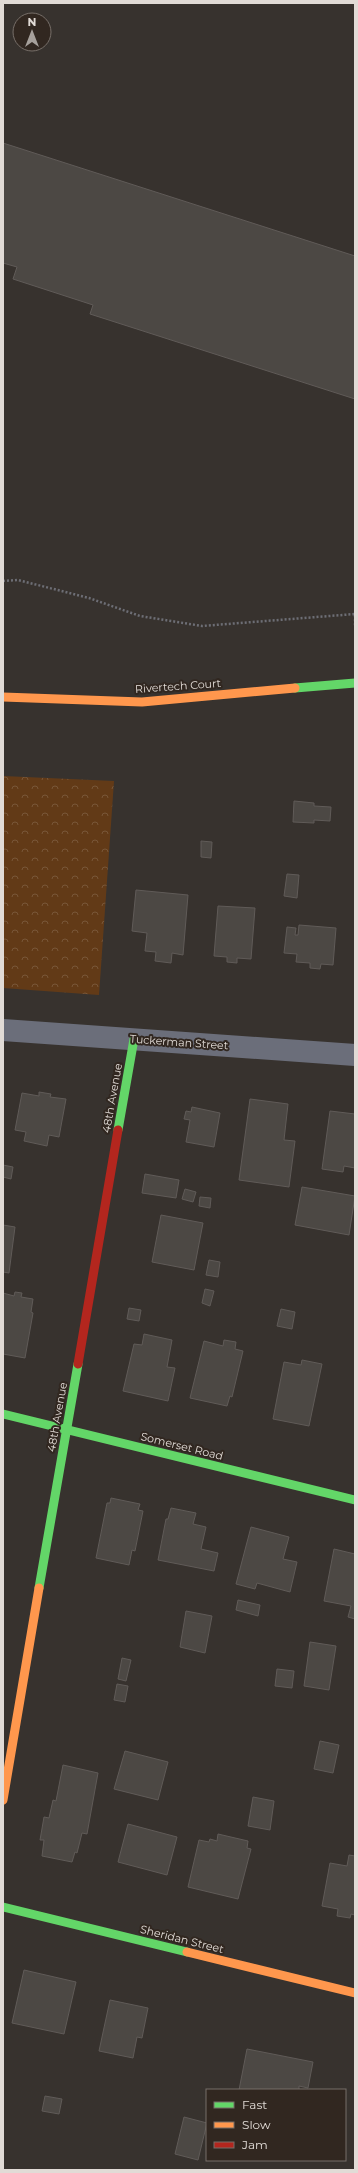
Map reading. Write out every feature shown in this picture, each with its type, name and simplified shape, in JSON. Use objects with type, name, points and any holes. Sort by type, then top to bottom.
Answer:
[{"type":"street","name":"Rivertech Court","points":[[3,697],[142,702],[355,683]]},
{"type":"street","name":"Tuckerman Street","points":[[3,1030],[355,1054]]},
{"type":"street","name":"48th Avenue","points":[[3,1800],[134,1039]]},
{"type":"street","name":"Somerset Road","points":[[3,1414],[355,1500]]},
{"type":"street","name":"Sheridan Street","points":[[3,1907],[355,1994]]},
{"type":"path","points":[[3,581],[18,580],[89,598],[140,616],[202,626],[354,614],[355,626]]},
{"type":"green space","points":[[3,776],[114,781],[99,995],[3,988]]},
{"type":"building","points":[[3,143],[355,256],[355,399],[90,314],[93,305],[13,279],[17,267],[3,263]]},
{"type":"building","points":[[294,801],[314,803],[314,806],[331,807],[330,821],[314,820],[314,823],[293,822]]},
{"type":"building","points":[[201,841],[212,842],[211,858],[201,857]]},
{"type":"building","points":[[287,874],[299,875],[297,898],[284,896]]},
{"type":"building","points":[[136,890],[188,895],[183,955],[172,953],[171,963],[155,961],[156,952],[145,951],[147,933],[132,931]]},
{"type":"building","points":[[218,906],[255,908],[251,959],[237,958],[237,963],[227,962],[227,957],[214,956]]},
{"type":"building","points":[[299,925],[336,928],[333,965],[321,964],[320,969],[310,968],[310,963],[296,962],[297,954],[284,953],[287,927],[296,928],[295,935],[298,935]]},
{"type":"building","points":[[39,1092],[51,1094],[50,1097],[66,1099],[59,1137],[49,1135],[47,1146],[24,1141],[26,1132],[15,1130],[22,1093],[39,1096]]},
{"type":"building","points":[[250,1099],[288,1104],[284,1140],[295,1141],[289,1187],[239,1180]]},
{"type":"building","points":[[192,1107],[220,1113],[214,1147],[186,1142],[190,1120],[184,1119],[186,1111],[191,1112]]},
{"type":"building","points":[[330,1111],[355,1114],[355,1168],[344,1166],[343,1172],[322,1169]]},
{"type":"building","points":[[3,1165],[13,1167],[11,1179],[3,1177]]},
{"type":"building","points":[[145,1174],[179,1180],[176,1198],[142,1193]]},
{"type":"building","points":[[302,1187],[355,1196],[349,1235],[295,1225]]},
{"type":"building","points":[[185,1189],[196,1192],[193,1202],[182,1199]]},
{"type":"building","points":[[200,1197],[211,1198],[210,1208],[199,1206]]},
{"type":"building","points":[[161,1215],[203,1223],[194,1270],[152,1262]]},
{"type":"building","points":[[3,1225],[15,1227],[9,1273],[3,1272]]},
{"type":"building","points":[[209,1260],[220,1262],[218,1277],[206,1275]]},
{"type":"building","points":[[205,1289],[214,1291],[210,1306],[202,1303]]},
{"type":"building","points":[[15,1292],[22,1293],[21,1297],[33,1299],[31,1312],[33,1313],[25,1358],[3,1354],[3,1293],[14,1296]]},
{"type":"building","points":[[129,1308],[141,1310],[139,1321],[127,1319]]},
{"type":"building","points":[[281,1309],[295,1312],[292,1329],[277,1326]]},
{"type":"building","points":[[144,1334],[172,1340],[167,1367],[175,1368],[168,1401],[123,1391],[134,1344],[142,1345]]},
{"type":"building","points":[[224,1340],[236,1342],[235,1349],[243,1351],[232,1397],[230,1396],[227,1406],[190,1398],[204,1341],[223,1346]]},
{"type":"building","points":[[302,1360],[322,1364],[309,1426],[273,1419],[284,1362],[301,1365]]},
{"type":"building","points":[[111,1498],[140,1504],[138,1510],[143,1511],[135,1551],[132,1550],[129,1565],[96,1558],[107,1503],[110,1503]]},
{"type":"building","points":[[171,1508],[196,1513],[193,1524],[206,1527],[201,1549],[218,1553],[214,1571],[158,1560],[166,1519],[168,1519]]},
{"type":"building","points":[[251,1527],[289,1537],[283,1559],[297,1562],[290,1592],[257,1583],[255,1589],[236,1584]]},
{"type":"building","points":[[334,1549],[355,1554],[355,1619],[348,1617],[351,1606],[324,1601]]},
{"type":"building","points":[[238,1600],[260,1605],[258,1616],[236,1610]]},
{"type":"building","points":[[186,1611],[212,1616],[205,1653],[180,1647]]},
{"type":"building","points":[[310,1642],[336,1646],[329,1690],[304,1686]]},
{"type":"building","points":[[122,1658],[131,1660],[126,1681],[118,1679]]},
{"type":"building","points":[[277,1669],[294,1671],[292,1688],[275,1686]]},
{"type":"building","points":[[117,1684],[128,1686],[125,1702],[114,1700]]},
{"type":"building","points":[[320,1741],[339,1745],[333,1773],[314,1769]]},
{"type":"building","points":[[125,1751],[168,1762],[158,1800],[114,1789]]},
{"type":"building","points":[[63,1765],[98,1773],[87,1834],[82,1833],[77,1853],[75,1852],[72,1862],[42,1856],[44,1840],[40,1840],[44,1817],[49,1818],[53,1800],[56,1801]]},
{"type":"building","points":[[253,1797],[274,1801],[270,1830],[248,1826]]},
{"type":"building","points":[[128,1824],[177,1837],[167,1875],[118,1862]]},
{"type":"building","points":[[218,1834],[248,1841],[247,1848],[251,1849],[238,1899],[188,1887],[199,1840],[209,1842],[210,1839],[217,1841]]},
{"type":"building","points":[[349,1855],[355,1856],[355,1915],[351,1914],[350,1918],[337,1916],[338,1909],[322,1906],[330,1863],[347,1866]]},
{"type":"building","points":[[24,1970],[76,1982],[64,2034],[12,2023]]},
{"type":"building","points":[[110,2000],[148,2008],[142,2038],[137,2037],[133,2058],[99,2051]]},
{"type":"building","points":[[247,2049],[313,2062],[308,2088],[299,2086],[299,2089],[239,2089]]},
{"type":"building","points":[[45,2096],[62,2099],[59,2114],[42,2111]]},
{"type":"building","points":[[184,2117],[206,2123],[198,2160],[175,2154]]},
{"type":"traffic: fast","points":[[295,688],[355,683]]},
{"type":"traffic: fast","points":[[118,1130],[134,1039]]},
{"type":"traffic: fast","points":[[39,1588],[78,1364]]},
{"type":"traffic: fast","points":[[3,1414],[355,1500]]},
{"type":"traffic: fast","points":[[3,1907],[187,1952]]},
{"type":"traffic: slow","points":[[3,697],[142,702],[295,688]]},
{"type":"traffic: slow","points":[[3,1800],[39,1588]]},
{"type":"traffic: slow","points":[[187,1952],[355,1993]]},
{"type":"traffic: jam","points":[[78,1364],[118,1130]]}]
